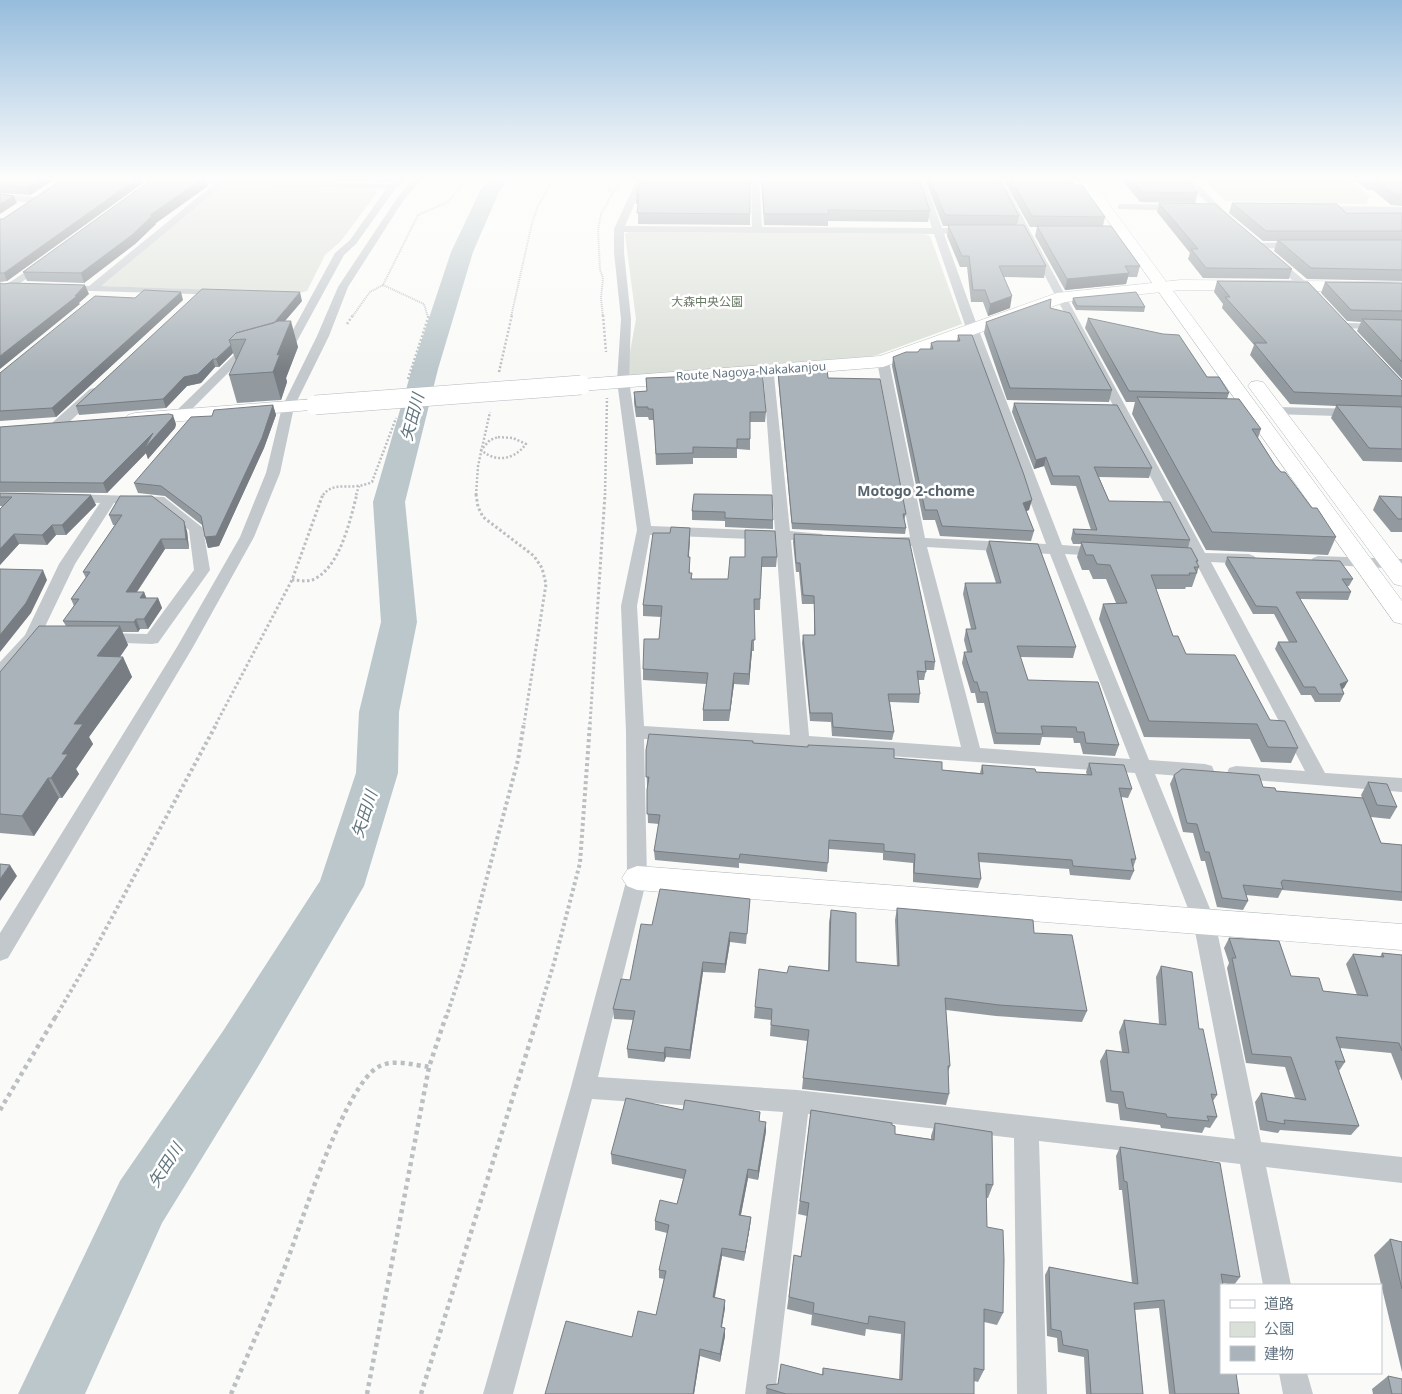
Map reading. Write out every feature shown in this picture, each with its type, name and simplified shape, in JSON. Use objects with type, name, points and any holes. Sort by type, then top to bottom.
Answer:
[{"type":"main road","name":"Route Nagoya-Nakakanjou","points":[[121,420],[187,419],[288,407],[883,361],[1063,297],[1171,280],[1306,286],[1402,287]]},
{"type":"main road","points":[[49,425],[85,422]]},
{"type":"street","points":[[92,289],[148,242]]},
{"type":"street","points":[[187,419],[239,356],[292,341],[312,295],[340,253],[353,242]]},
{"type":"street","points":[[0,952],[185,647],[247,537],[273,473],[288,407],[323,336],[342,287],[372,242]]},
{"type":"street","points":[[498,1394],[583,1086],[637,878],[635,732],[629,606],[644,530],[616,382],[626,319],[619,242]]},
{"type":"street","points":[[943,242],[972,328],[1008,406],[1056,550],[1204,921],[1277,1284]]},
{"type":"street","points":[[1032,242],[1127,407],[1201,557],[1319,779]]},
{"type":"street","points":[[1128,242],[1171,280],[1234,356]]},
{"type":"street","points":[[1255,242],[1306,286],[1325,306]]},
{"type":"street","points":[[1256,242],[1305,245]]},
{"type":"street","points":[[0,294],[5,286],[49,258]]},
{"type":"street","points":[[1171,280],[1244,410],[1364,563],[1402,616]]},
{"type":"street","points":[[5,286],[29,287]]},
{"type":"street","points":[[56,288],[229,294]]},
{"type":"street","points":[[91,302],[107,290]]},
{"type":"street","points":[[186,307],[200,293]]},
{"type":"street","points":[[1358,340],[1342,323],[1402,326]]},
{"type":"street","points":[[883,361],[918,541],[972,754]]},
{"type":"street","points":[[769,369],[800,742]]},
{"type":"street","points":[[1246,372],[1396,564],[1402,579]]},
{"type":"street","points":[[49,425],[100,387]]},
{"type":"street","points":[[1102,407],[1127,407]]},
{"type":"street","points":[[1276,411],[1402,414]]},
{"type":"street","points":[[0,673],[32,637],[67,564],[116,499],[136,484]]},
{"type":"street","points":[[52,498],[159,500],[196,528],[202,570],[152,639],[87,638]]},
{"type":"street","points":[[644,530],[832,538]]},
{"type":"street","points":[[870,539],[1114,553]]},
{"type":"street","points":[[1162,555],[1268,560]]},
{"type":"street","points":[[1306,561],[1396,564]]},
{"type":"street","points":[[32,637],[50,637]]},
{"type":"street","points":[[635,732],[1402,784]]},
{"type":"street","points":[[637,878],[1402,937]]},
{"type":"street","points":[[583,1086],[797,1101],[1402,1170]]},
{"type":"street","points":[[760,1394],[797,1101]]},
{"type":"street","points":[[1026,1127],[1032,1394]]},
{"type":"street","points":[[1294,1374],[1298,1394]]},
{"type":"path","points":[[404,242],[383,285],[424,304],[429,315],[406,385]]},
{"type":"path","points":[[499,373],[528,242]]},
{"type":"path","points":[[421,1394],[554,963],[580,863],[604,526],[606,408],[616,382]]},
{"type":"path","points":[[0,1110],[89,960],[229,701],[292,580],[323,494],[328,488],[338,485],[359,486],[372,482],[398,411]]},
{"type":"path","points":[[367,1394],[429,1067],[465,960],[518,760],[546,584],[542,568],[534,556],[483,517],[477,510],[476,473],[490,412]]},
{"type":"path","points":[[498,437],[520,439],[526,444],[523,450],[507,458],[487,456],[481,450],[490,440],[498,437]]},
{"type":"path","points":[[292,580],[310,580],[330,566],[337,556],[359,486]]},
{"type":"path","points":[[231,1394],[286,1264],[322,1164],[345,1112],[366,1079],[379,1066],[392,1063],[429,1067]]},
{"type":"green space","points":[[152,242],[340,242],[325,255],[307,291],[299,293],[100,286]]},
{"type":"green space","name":"大森中央公園","points":[[626,242],[932,242],[962,324],[867,357],[631,376],[626,374],[636,319]]},
{"type":"building","points":[[0,242],[48,242],[4,273],[0,273]]},
{"type":"building","points":[[65,242],[123,242],[81,273],[23,272]]},
{"type":"building","points":[[956,242],[1033,242],[1046,266],[999,266],[1012,296],[990,304],[985,290],[973,290],[969,256],[962,256]]},
{"type":"building","points":[[1046,242],[1123,242],[1140,266],[1125,266],[1129,273],[1067,279]]},
{"type":"building","points":[[1192,242],[1260,242],[1292,269],[1206,268],[1191,249],[1198,249]]},
{"type":"building","points":[[1280,242],[1402,242],[1402,270],[1311,268]]},
{"type":"building","points":[[1217,281],[1308,282],[1402,381],[1402,396],[1294,392],[1254,343],[1267,343],[1225,297],[1230,297]]},
{"type":"building","points":[[1325,282],[1402,283],[1402,311],[1351,310]]},
{"type":"building","points":[[0,283],[85,285],[75,296],[77,296],[0,356]]},
{"type":"building","points":[[202,289],[300,292],[274,323],[236,333],[229,340],[231,345],[216,359],[213,359],[198,374],[184,377],[163,399],[76,406]]},
{"type":"building","points":[[144,290],[181,292],[52,408],[0,411],[0,373],[95,296],[135,298]]},
{"type":"building","points":[[1136,292],[1145,307],[1077,306],[1073,298]]},
{"type":"building","points":[[1051,299],[1050,308],[1070,313],[1112,390],[1010,388],[986,322]]},
{"type":"building","points":[[1088,318],[1163,334],[1179,335],[1207,377],[1219,377],[1229,393],[1129,391]]},
{"type":"building","points":[[1362,319],[1402,320],[1402,362]]},
{"type":"building","points":[[279,321],[291,321],[277,355],[280,354],[273,372],[229,375],[246,339],[229,340],[236,333]]},
{"type":"building","points":[[958,335],[972,335],[1032,500],[1023,503],[1034,531],[942,526],[937,510],[925,510],[893,357],[906,352],[918,352],[920,349],[933,349],[931,343],[937,341],[960,341]]},
{"type":"building","points":[[827,369],[828,378],[880,379],[906,514],[903,514],[906,528],[792,523],[778,372]]},
{"type":"building","points":[[762,370],[766,412],[750,412],[750,439],[737,439],[737,448],[693,447],[693,453],[656,454],[653,409],[636,407],[634,392],[647,391],[646,378],[728,375],[728,371]]},
{"type":"building","points":[[1137,397],[1239,399],[1261,429],[1252,429],[1275,465],[1281,472],[1285,472],[1312,508],[1317,508],[1336,537],[1212,532]]},
{"type":"building","points":[[1014,403],[1117,405],[1152,468],[1094,467],[1109,501],[1170,502],[1190,540],[1075,534],[1073,529],[1097,530],[1079,476],[1053,476],[1046,457],[1036,460]]},
{"type":"building","points":[[273,405],[262,438],[216,536],[205,537],[201,516],[161,486],[134,483],[191,417],[212,416],[214,410]]},
{"type":"building","points":[[1336,405],[1402,407],[1402,449],[1369,448]]},
{"type":"building","points":[[173,415],[172,418],[144,449],[153,433],[103,483],[0,482],[0,427]]},
{"type":"building","points":[[0,493],[91,495],[62,525],[52,525],[42,535],[14,534],[0,549],[0,509],[12,497],[0,497]]},
{"type":"building","points":[[694,494],[772,495],[773,520],[725,518],[725,512],[692,511]]},
{"type":"building","points":[[120,496],[152,496],[184,521],[186,539],[161,539],[126,592],[144,592],[140,598],[158,598],[144,619],[136,619],[134,622],[63,621],[79,599],[71,599],[90,572],[83,572],[122,515],[109,515]]},
{"type":"building","points":[[1379,496],[1402,497],[1402,519],[1398,519]]},
{"type":"building","points":[[671,527],[690,528],[688,557],[690,557],[689,573],[692,573],[691,579],[728,579],[730,557],[745,557],[745,530],[775,531],[777,557],[762,557],[760,599],[754,599],[755,640],[752,640],[749,674],[734,673],[730,710],[703,710],[708,673],[643,669],[644,639],[659,639],[662,606],[643,605],[653,533],[670,533]]},
{"type":"building","points":[[794,534],[909,539],[935,662],[925,661],[926,672],[917,671],[920,694],[888,694],[894,732],[833,727],[832,713],[810,713],[803,635],[815,635],[814,596],[803,595],[800,563],[796,563]]},
{"type":"building","points":[[989,541],[1038,544],[1076,647],[1017,646],[1028,680],[1098,682],[1119,745],[1086,743],[1084,732],[1077,732],[1076,727],[1041,726],[1043,734],[996,733],[987,692],[980,692],[977,682],[974,682],[964,652],[972,652],[966,629],[976,629],[965,583],[1001,583]]},
{"type":"building","points":[[1081,542],[1191,548],[1198,561],[1196,561],[1199,567],[1194,567],[1197,573],[1189,573],[1190,575],[1151,575],[1173,636],[1178,636],[1186,654],[1235,655],[1270,720],[1285,721],[1298,748],[1268,747],[1257,724],[1149,721],[1103,604],[1127,603],[1110,565],[1097,564],[1093,555],[1086,555]]},
{"type":"building","points":[[1227,557],[1340,561],[1353,579],[1342,579],[1351,592],[1296,592],[1348,681],[1340,684],[1344,694],[1319,694],[1315,687],[1304,687],[1278,642],[1297,642],[1277,607],[1256,606]]},
{"type":"building","points":[[0,569],[43,570],[26,603],[0,635]]},
{"type":"building","points":[[39,626],[120,626],[97,656],[123,657],[74,724],[83,724],[62,754],[68,754],[51,778],[48,778],[22,816],[0,814],[0,672]]},
{"type":"building","points":[[649,734],[808,747],[808,745],[894,749],[894,758],[942,762],[942,770],[983,774],[982,765],[1035,769],[1036,772],[1092,775],[1089,763],[1124,765],[1132,789],[1119,788],[1136,859],[1131,859],[1134,871],[1073,866],[1072,860],[978,853],[981,879],[914,873],[915,854],[884,851],[884,844],[829,840],[828,863],[740,854],[739,859],[654,851],[660,815],[647,814],[649,777],[646,777],[646,750]]},
{"type":"building","points":[[1182,769],[1259,775],[1263,787],[1275,788],[1276,791],[1363,798],[1381,843],[1402,845],[1402,892],[1283,880],[1281,882],[1283,889],[1243,885],[1248,901],[1222,898],[1209,852],[1205,852],[1197,824],[1187,823],[1174,775]]},
{"type":"building","points":[[1368,782],[1387,784],[1397,807],[1377,805]]},
{"type":"building","points":[[0,864],[10,865],[0,879]]},
{"type":"building","points":[[660,889],[750,899],[747,934],[730,932],[725,964],[703,962],[690,1050],[665,1047],[664,1053],[627,1049],[635,1011],[613,1009],[621,979],[630,980],[641,924],[652,925]]},
{"type":"building","points":[[897,908],[1033,920],[1034,933],[1072,935],[1087,1011],[999,1005],[945,998],[950,1066],[948,1066],[949,1094],[803,1078],[809,1030],[771,1025],[772,1009],[755,1007],[759,969],[787,973],[789,966],[829,971],[831,910],[856,913],[856,962],[899,966]]},
{"type":"building","points":[[1229,938],[1279,941],[1291,976],[1319,978],[1323,991],[1368,996],[1353,954],[1384,957],[1382,953],[1402,955],[1402,1051],[1399,1043],[1336,1037],[1345,1062],[1335,1061],[1359,1126],[1284,1120],[1285,1124],[1267,1121],[1261,1093],[1306,1100],[1291,1057],[1252,1054],[1232,958],[1236,958]]},
{"type":"building","points":[[1161,966],[1192,972],[1199,1029],[1203,1029],[1217,1095],[1211,1094],[1217,1117],[1207,1116],[1209,1121],[1167,1117],[1166,1114],[1126,1108],[1123,1092],[1111,1091],[1106,1050],[1129,1053],[1124,1020],[1166,1025]]},
{"type":"building","points":[[626,1098],[683,1110],[685,1100],[760,1112],[759,1121],[766,1122],[758,1171],[748,1169],[739,1215],[751,1217],[745,1252],[722,1248],[713,1297],[725,1300],[721,1327],[725,1328],[720,1354],[700,1349],[693,1394],[545,1394],[566,1321],[632,1337],[638,1311],[656,1315],[666,1271],[659,1270],[669,1225],[655,1221],[660,1200],[677,1204],[686,1170],[611,1154]]},
{"type":"building","points":[[811,1110],[892,1123],[895,1126],[895,1134],[934,1140],[935,1123],[992,1132],[993,1185],[986,1184],[987,1227],[1003,1230],[1003,1313],[984,1309],[984,1370],[974,1368],[974,1394],[786,1394],[766,1388],[767,1385],[778,1384],[781,1364],[823,1375],[823,1368],[902,1380],[905,1322],[869,1316],[868,1324],[813,1313],[814,1303],[789,1297],[794,1255],[801,1257],[809,1203],[800,1201]]},
{"type":"building","points":[[1120,1147],[1220,1163],[1240,1277],[1221,1274],[1223,1284],[1220,1284],[1220,1374],[1236,1374],[1239,1394],[1175,1394],[1164,1300],[1134,1303],[1143,1394],[1091,1394],[1088,1350],[1063,1345],[1061,1331],[1051,1329],[1049,1267],[1138,1284],[1127,1182],[1124,1181]]},
{"type":"building","points":[[1390,1239],[1402,1242],[1402,1289]]},
{"type":"building","points":[[1388,1376],[1402,1379],[1402,1394],[1392,1394]]},
{"type":"waterway","name":"矢田川","points":[[51,1394],[141,1202],[241,1048],[341,886],[377,773],[379,712],[399,622],[389,502],[425,369],[467,242]]},
{"type":"district","name":"Motogo 2-chome","points":[[916,490]]}]
